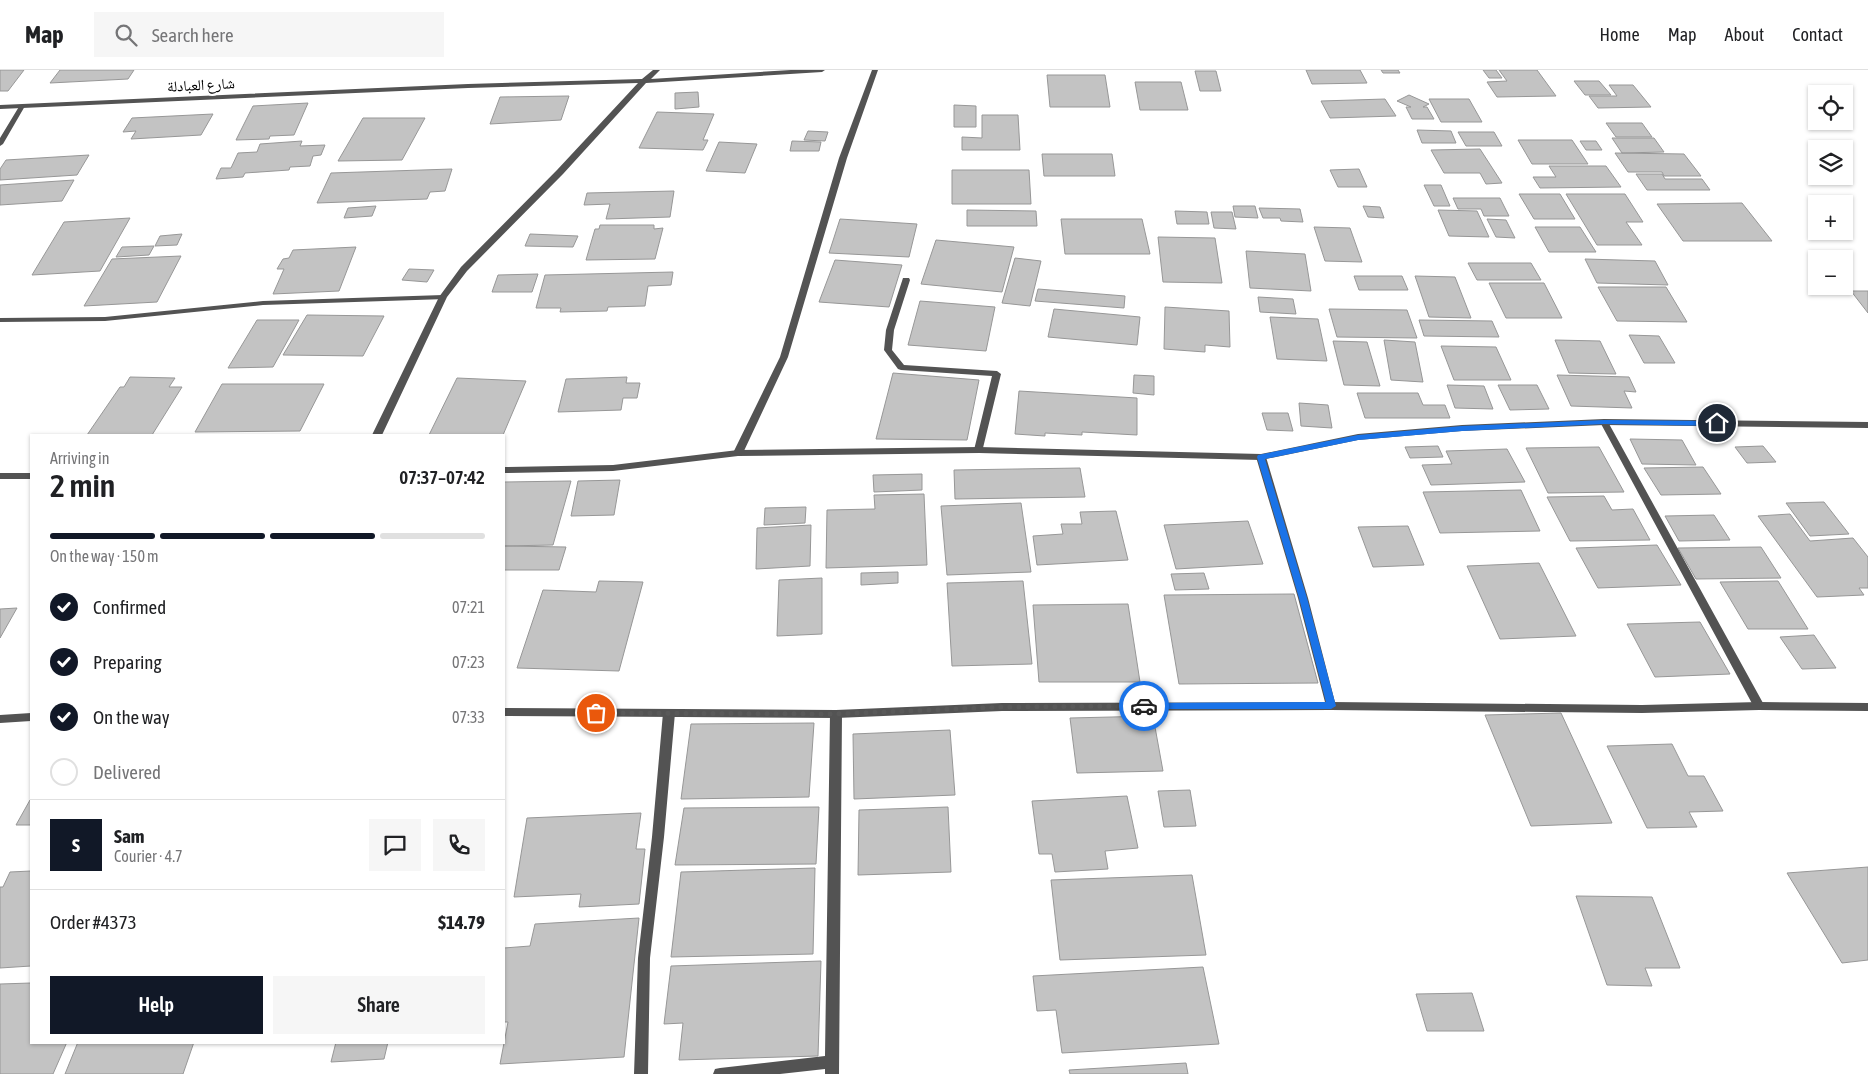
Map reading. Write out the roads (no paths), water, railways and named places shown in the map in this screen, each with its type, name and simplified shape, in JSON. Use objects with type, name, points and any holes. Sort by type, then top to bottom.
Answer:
[{"type":"street","points":[[377,434],[443,297],[464,269],[560,172],[644,81],[657,70]]},
{"type":"street","name":"شارع العبادلة","points":[[0,107],[458,86],[644,81],[822,70]]},
{"type":"street","points":[[738,453],[784,357],[843,158],[875,70]]},
{"type":"street","points":[[0,144],[22,106]]},
{"type":"street","points":[[906,280],[890,330],[888,350],[901,368],[997,374],[979,450]]},
{"type":"street","points":[[0,320],[105,319],[262,303],[443,297]]},
{"type":"street","points":[[505,470],[613,468],[738,453],[979,450],[1261,457],[1358,437],[1462,428],[1604,422],[1868,425]]},
{"type":"street","points":[[1604,422],[1759,706]]},
{"type":"street","points":[[1261,457],[1303,598],[1331,706]]},
{"type":"street","points":[[0,476],[30,476]]},
{"type":"street","points":[[505,712],[836,714],[1002,707],[1331,706],[1642,709],[1868,706]]},
{"type":"street","points":[[640,1074],[644,958],[658,837],[669,713]]},
{"type":"street","points":[[720,1074],[832,1068],[836,714]]},
{"type":"street","points":[[0,719],[30,717]]}]
